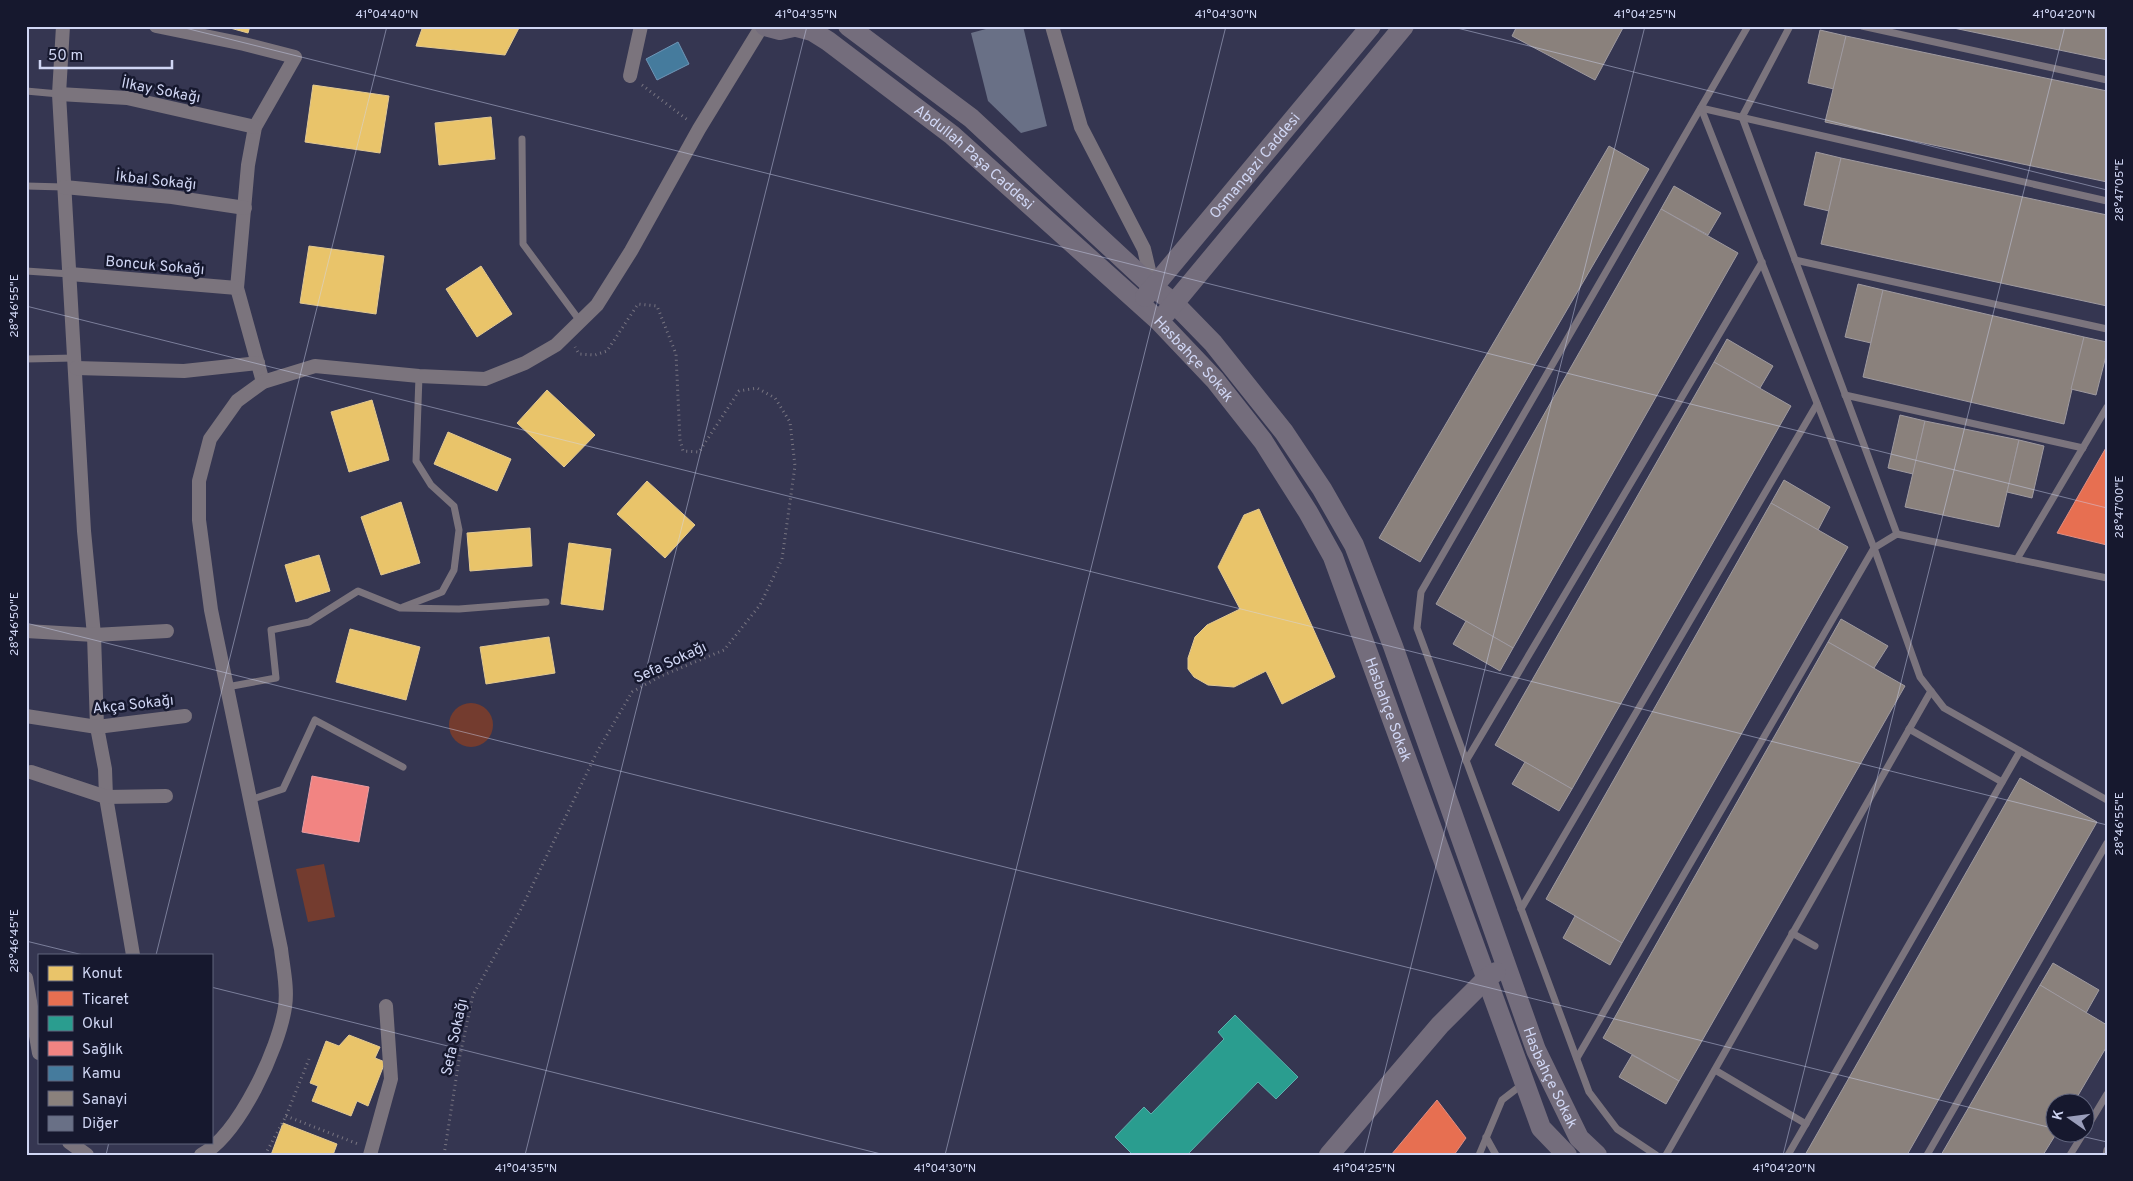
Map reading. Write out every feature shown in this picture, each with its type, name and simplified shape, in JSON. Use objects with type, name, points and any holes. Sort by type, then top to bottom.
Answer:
[{"type":"main road","points":[[763,26],[780,30],[797,27]]},
{"type":"main road","name":"Abdullah Paşa Caddesi","points":[[848,26],[971,118],[1153,287],[1174,303]]},
{"type":"main road","name":"Osmangazi Caddesi","points":[[1139,304],[1371,26]]},
{"type":"main road","name":"Osmangazi Caddesi","points":[[1159,321],[1404,26]]},
{"type":"main road","name":"Abdullah Paşa Caddesi","points":[[797,27],[812,32],[828,41],[952,136],[1139,304]]},
{"type":"main road","name":"Hasbahçe Sokak","points":[[1174,303],[1213,343],[1284,432],[1322,488],[1354,545],[1393,646],[1536,1050],[1580,1138],[1596,1155]]},
{"type":"main road","name":"Hasbahçe Sokak","points":[[1139,304],[1159,321],[1214,380],[1263,441],[1308,512],[1333,557],[1541,1128],[1567,1155]]},
{"type":"main road","points":[[1329,1155],[1440,1025],[1487,978],[1505,966]]},
{"type":"street","points":[[63,26],[60,94],[64,187],[84,531],[94,635],[97,727],[105,769],[106,797],[134,954]]},
{"type":"street","points":[[156,26],[244,44],[294,57],[255,127],[248,165],[237,288],[263,382]]},
{"type":"street","points":[[630,76],[641,26]]},
{"type":"street","points":[[201,1155],[228,1133],[245,1107],[265,1068],[285,1008],[286,990],[281,950],[211,610],[199,520],[198,481],[210,439],[237,401],[263,382],[315,366],[419,376],[485,379],[525,363],[556,344],[597,304],[631,251],[699,128],[763,26]]},
{"type":"street","points":[[1052,26],[1081,127],[1144,250],[1153,287]]},
{"type":"street","name":"İlkay Sokağı","points":[[60,94],[127,98],[255,127]]},
{"type":"street","name":"İkbal Sokağı","points":[[64,187],[172,197],[245,208]]},
{"type":"street","name":"Boncuk Sokağı","points":[[70,274],[237,288]]},
{"type":"street","points":[[75,363],[184,371],[258,363]]},
{"type":"street","points":[[26,631],[94,635],[167,632]]},
{"type":"street","name":"Akça Sokağı","points":[[26,716],[97,727],[185,716]]},
{"type":"street","points":[[31,772],[106,797],[166,796]]},
{"type":"street","points":[[26,978],[38,1047]]},
{"type":"street","points":[[372,1152],[391,1079],[386,1006]]},
{"type":"street","points":[[72,1144],[87,1155]]},
{"type":"lane","points":[[1656,1155],[1616,1128],[1589,1092],[1417,628],[1421,592],[1748,26]]},
{"type":"lane","points":[[1790,26],[1742,117],[1897,534]]},
{"type":"lane","points":[[1862,26],[2107,80]]},
{"type":"lane","points":[[26,91],[60,94]]},
{"type":"lane","points":[[1702,108],[2107,201]]},
{"type":"lane","points":[[1702,108],[1874,548],[1920,677],[1944,708],[2107,800]]},
{"type":"lane","points":[[522,139],[523,244],[580,321]]},
{"type":"lane","points":[[26,186],[64,187]]},
{"type":"lane","points":[[1795,260],[2107,329]]},
{"type":"lane","points":[[1466,761],[1762,262]]},
{"type":"lane","points":[[26,271],[70,274]]},
{"type":"lane","points":[[26,359],[75,363]]},
{"type":"lane","points":[[400,608],[442,592],[454,570],[459,530],[454,506],[431,485],[416,461],[419,376]]},
{"type":"lane","points":[[1845,394],[2083,448]]},
{"type":"lane","points":[[1521,909],[1817,404]]},
{"type":"lane","points":[[2018,559],[2107,407]]},
{"type":"lane","points":[[1577,1058],[1874,548],[1897,534],[2107,578]]},
{"type":"lane","points":[[227,687],[276,678],[271,630],[310,622],[358,591],[400,608],[459,610],[546,602]]},
{"type":"lane","points":[[1666,1155],[1931,691]]},
{"type":"lane","points":[[250,800],[284,789],[315,720],[403,767]]},
{"type":"lane","points":[[1909,729],[2002,782]]},
{"type":"lane","points":[[1788,1155],[2020,751]]},
{"type":"lane","points":[[1927,1155],[2107,843]]},
{"type":"lane","points":[[1792,933],[1815,946]]},
{"type":"lane","points":[[1715,1070],[1806,1124]]},
{"type":"lane","points":[[1478,1155],[1502,1100],[1524,1082]]},
{"type":"lane","points":[[2096,1112],[2107,1094]]},
{"type":"lane","points":[[1486,1137],[1495,1154]]},
{"type":"lane","points":[[2070,1155],[2077,1144]]},
{"type":"lane","points":[[2106,1155],[2107,1150]]},
{"type":"path","points":[[630,76],[699,128]]},
{"type":"path","name":"Sefa Sokağı","points":[[444,1155],[459,1060],[473,995],[521,909],[597,752],[632,692],[661,676],[724,650],[760,605],[782,559],[795,466],[790,422],[775,398],[757,388],[739,392],[699,452],[683,451],[680,440],[676,354],[657,306],[638,304],[607,351],[595,354],[579,354],[566,334]]},
{"type":"path","points":[[265,1155],[286,1116],[309,1059]]},
{"type":"path","points":[[286,1116],[372,1152]]},
{"type":"shaded area","points":[[475,703],[487,709],[492,716],[492,734],[487,741],[480,746],[467,747],[459,744],[452,737],[449,721],[452,713],[459,706]]},
{"type":"shaded area","points":[[324,864],[335,917],[308,922],[296,869]]},
{"type":"building: Konut","points":[[223,26],[250,26],[248,33]]},
{"type":"building: Konut","points":[[423,26],[520,26],[505,55],[416,46]]},
{"type":"building: Konut","points":[[313,85],[389,96],[380,153],[305,142]]},
{"type":"building: Konut","points":[[491,117],[495,159],[439,165],[435,123]]},
{"type":"building: Konut","points":[[309,246],[384,256],[376,314],[300,303]]},
{"type":"building: Konut","points":[[481,266],[512,314],[477,337],[446,289]]},
{"type":"building: Konut","points":[[547,390],[595,435],[564,467],[517,423]]},
{"type":"building: Konut","points":[[372,400],[389,460],[349,472],[331,412]]},
{"type":"building: Konut","points":[[448,432],[511,459],[497,491],[434,464]]},
{"type":"building: Konut","points":[[647,481],[695,525],[665,558],[617,514]]},
{"type":"building: Konut","points":[[401,502],[420,563],[381,575],[361,517]]},
{"type":"building: Konut","points":[[1259,509],[1335,677],[1282,704],[1266,671],[1234,687],[1208,685],[1194,677],[1188,669],[1188,658],[1195,637],[1207,625],[1240,609],[1218,567],[1244,515]]},
{"type":"building: Konut","points":[[530,528],[532,566],[470,571],[467,533]]},
{"type":"building: Konut","points":[[569,543],[611,549],[603,610],[561,604]]},
{"type":"building: Konut","points":[[319,555],[330,591],[296,602],[285,565]]},
{"type":"building: Konut","points":[[350,629],[420,647],[406,700],[336,682]]},
{"type":"building: Konut","points":[[549,637],[555,673],[486,684],[480,647]]},
{"type":"building: Konut","points":[[349,1035],[380,1047],[375,1058],[385,1062],[368,1106],[357,1101],[351,1116],[312,1101],[318,1086],[310,1083],[326,1041],[339,1046]]},
{"type":"building: Konut","points":[[283,1123],[337,1144],[333,1155],[271,1155]]},
{"type":"building: Ticaret","points":[[2107,446],[2107,545],[2057,533]]},
{"type":"building: Ticaret","points":[[1437,1100],[1466,1138],[1454,1155],[1391,1155]]},
{"type":"building: Okul","points":[[1235,1015],[1298,1077],[1276,1099],[1258,1082],[1187,1155],[1133,1155],[1115,1137],[1144,1107],[1151,1114],[1224,1039],[1218,1032]]},
{"type":"building: Sağlık","points":[[312,776],[369,787],[359,842],[302,832]]},
{"type":"building: Kamu","points":[[678,42],[689,64],[657,80],[646,59]]},
{"type":"building: Sanayi","points":[[1517,26],[1624,26],[1595,80],[1512,36]]},
{"type":"building: Sanayi","points":[[1944,26],[2107,26],[2107,60]]},
{"type":"building: Sanayi","points":[[1820,30],[1846,36],[1834,89],[1808,83]]},
{"type":"building: Sanayi","points":[[1846,36],[2107,91],[2107,182],[1825,122]]},
{"type":"building: Sanayi","points":[[1609,146],[1649,169],[1420,562],[1379,538]]},
{"type":"building: Sanayi","points":[[1816,152],[1841,158],[1829,211],[1804,205]]},
{"type":"building: Sanayi","points":[[1841,158],[2107,215],[2107,306],[1821,244]]},
{"type":"building: Sanayi","points":[[1674,186],[1721,213],[1708,235],[1661,209]]},
{"type":"building: Sanayi","points":[[1661,209],[1738,253],[1513,648],[1436,604]]},
{"type":"building: Sanayi","points":[[1858,284],[1883,290],[1871,343],[1845,337]]},
{"type":"building: Sanayi","points":[[1883,290],[2084,337],[2064,424],[1863,377]]},
{"type":"building: Sanayi","points":[[2084,337],[2107,342],[2107,352],[2096,395],[2071,389]]},
{"type":"building: Sanayi","points":[[1727,339],[1773,366],[1760,388],[1714,362]]},
{"type":"building: Sanayi","points":[[1714,362],[1791,406],[1572,789],[1495,745]]},
{"type":"building: Sanayi","points":[[1900,415],[1925,421],[1913,474],[1888,468]]},
{"type":"building: Sanayi","points":[[1925,421],[2019,440],[1999,527],[1905,507]]},
{"type":"building: Sanayi","points":[[2019,440],[2044,446],[2032,498],[2007,492]]},
{"type":"building: Sanayi","points":[[1784,480],[1830,507],[1818,530],[1771,503]]},
{"type":"building: Sanayi","points":[[1771,503],[1848,547],[1622,943],[1546,899]]},
{"type":"building: Sanayi","points":[[1841,619],[1888,646],[1874,668],[1828,642]]},
{"type":"building: Sanayi","points":[[1466,621],[1513,648],[1500,671],[1453,644]]},
{"type":"building: Sanayi","points":[[1828,642],[1905,686],[1679,1081],[1603,1038]]},
{"type":"building: Sanayi","points":[[1525,762],[1572,789],[1559,811],[1512,784]]},
{"type":"building: Sanayi","points":[[2020,778],[2097,822],[1907,1155],[1805,1155]]},
{"type":"building: Sanayi","points":[[1575,916],[1622,943],[1610,965],[1563,938]]},
{"type":"building: Sanayi","points":[[2053,963],[2099,990],[2086,1013],[2040,985]]},
{"type":"building: Sanayi","points":[[2040,985],[2107,1025],[2107,1046],[2079,1094],[2046,1094],[2046,1144],[2050,1144],[2043,1155],[1941,1155]]},
{"type":"building: Sanayi","points":[[1632,1055],[1679,1081],[1666,1104],[1619,1077]]},
{"type":"building: Diğer","points":[[997,26],[1023,26],[1047,126],[1021,133],[988,101],[971,33]]}]
